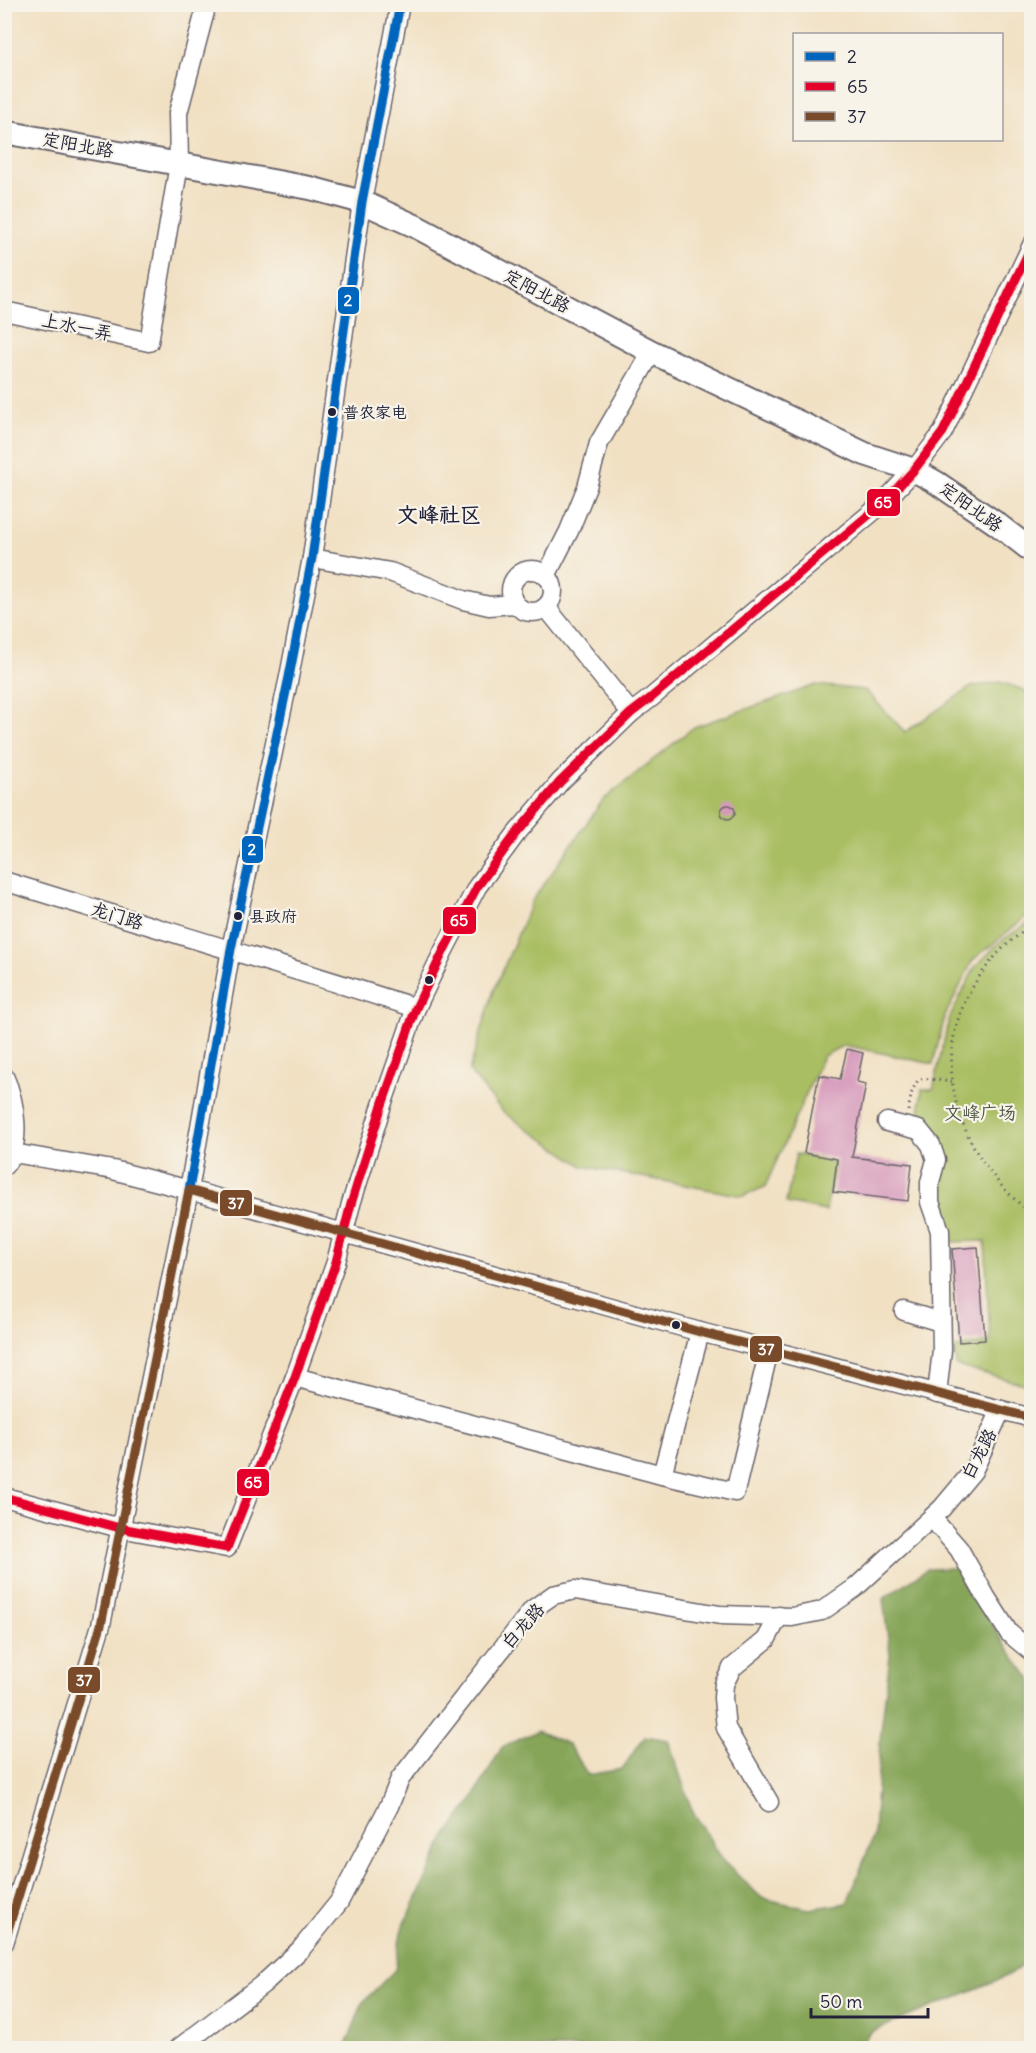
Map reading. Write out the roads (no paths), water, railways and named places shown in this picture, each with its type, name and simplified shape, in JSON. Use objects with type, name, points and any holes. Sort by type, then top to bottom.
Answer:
[{"type":"main road","name":"定阳北路","points":[[4,132],[310,188],[362,202],[415,225],[652,352],[865,454],[914,470],[997,524],[1032,551]]},
{"type":"street","points":[[179,164],[178,113],[207,4]]},
{"type":"street","points":[[4,1942],[11,1898],[101,1625],[189,1190],[231,949],[312,558],[362,202],[400,4]]},
{"type":"street","name":"上水一弄","points":[[4,311],[148,342],[179,164]]},
{"type":"street","points":[[4,1497],[120,1528],[227,1548],[295,1377],[336,1262],[382,1105],[416,1008],[472,897],[497,860],[560,782],[631,713],[884,503],[914,470],[943,432],[1032,245]]},
{"type":"street","points":[[546,576],[569,531],[587,487],[599,443],[652,352]]},
{"type":"street","points":[[312,558],[390,572],[489,606],[515,604]]},
{"type":"street","points":[[534,570],[546,576],[553,588],[550,602],[546,607],[533,612],[520,609],[515,604],[511,591],[515,578],[520,573],[534,570]]},
{"type":"street","points":[[546,607],[631,713]]},
{"type":"street","name":"龙门路","points":[[4,881],[167,932],[231,949],[416,1008]]},
{"type":"street","points":[[4,1076],[9,1086],[15,1119],[9,1160],[113,1170],[700,1332],[1032,1418]]},
{"type":"street","points":[[896,1124],[919,1130],[931,1145],[936,1160],[930,1182],[930,1203],[940,1231],[942,1350],[937,1394]]},
{"type":"street","points":[[904,1311],[940,1322]]},
{"type":"street","points":[[662,1475],[700,1332]]},
{"type":"street","points":[[295,1377],[662,1475],[735,1492],[769,1350]]},
{"type":"street","name":"白龙路","points":[[178,2049],[264,1984],[301,1949],[339,1902],[389,1806],[400,1779],[533,1609],[553,1595],[575,1590],[720,1615],[792,1617],[822,1611],[855,1588],[932,1518],[973,1471],[1001,1410]]},
{"type":"street","points":[[932,1518],[959,1549],[986,1598],[1009,1633],[1032,1652]]},
{"type":"street","points":[[770,1802],[726,1728],[723,1698],[724,1684],[732,1668],[766,1640],[779,1616]]},
{"type":"place","name":"普农家电","points":[[332,412]]},
{"type":"place","name":"县政府","points":[[238,916]]},
{"type":"district","name":"文峰社区","points":[[439,515]]},
{"type":"park label","name":"文峰广场","points":[[980,1113]]}]
